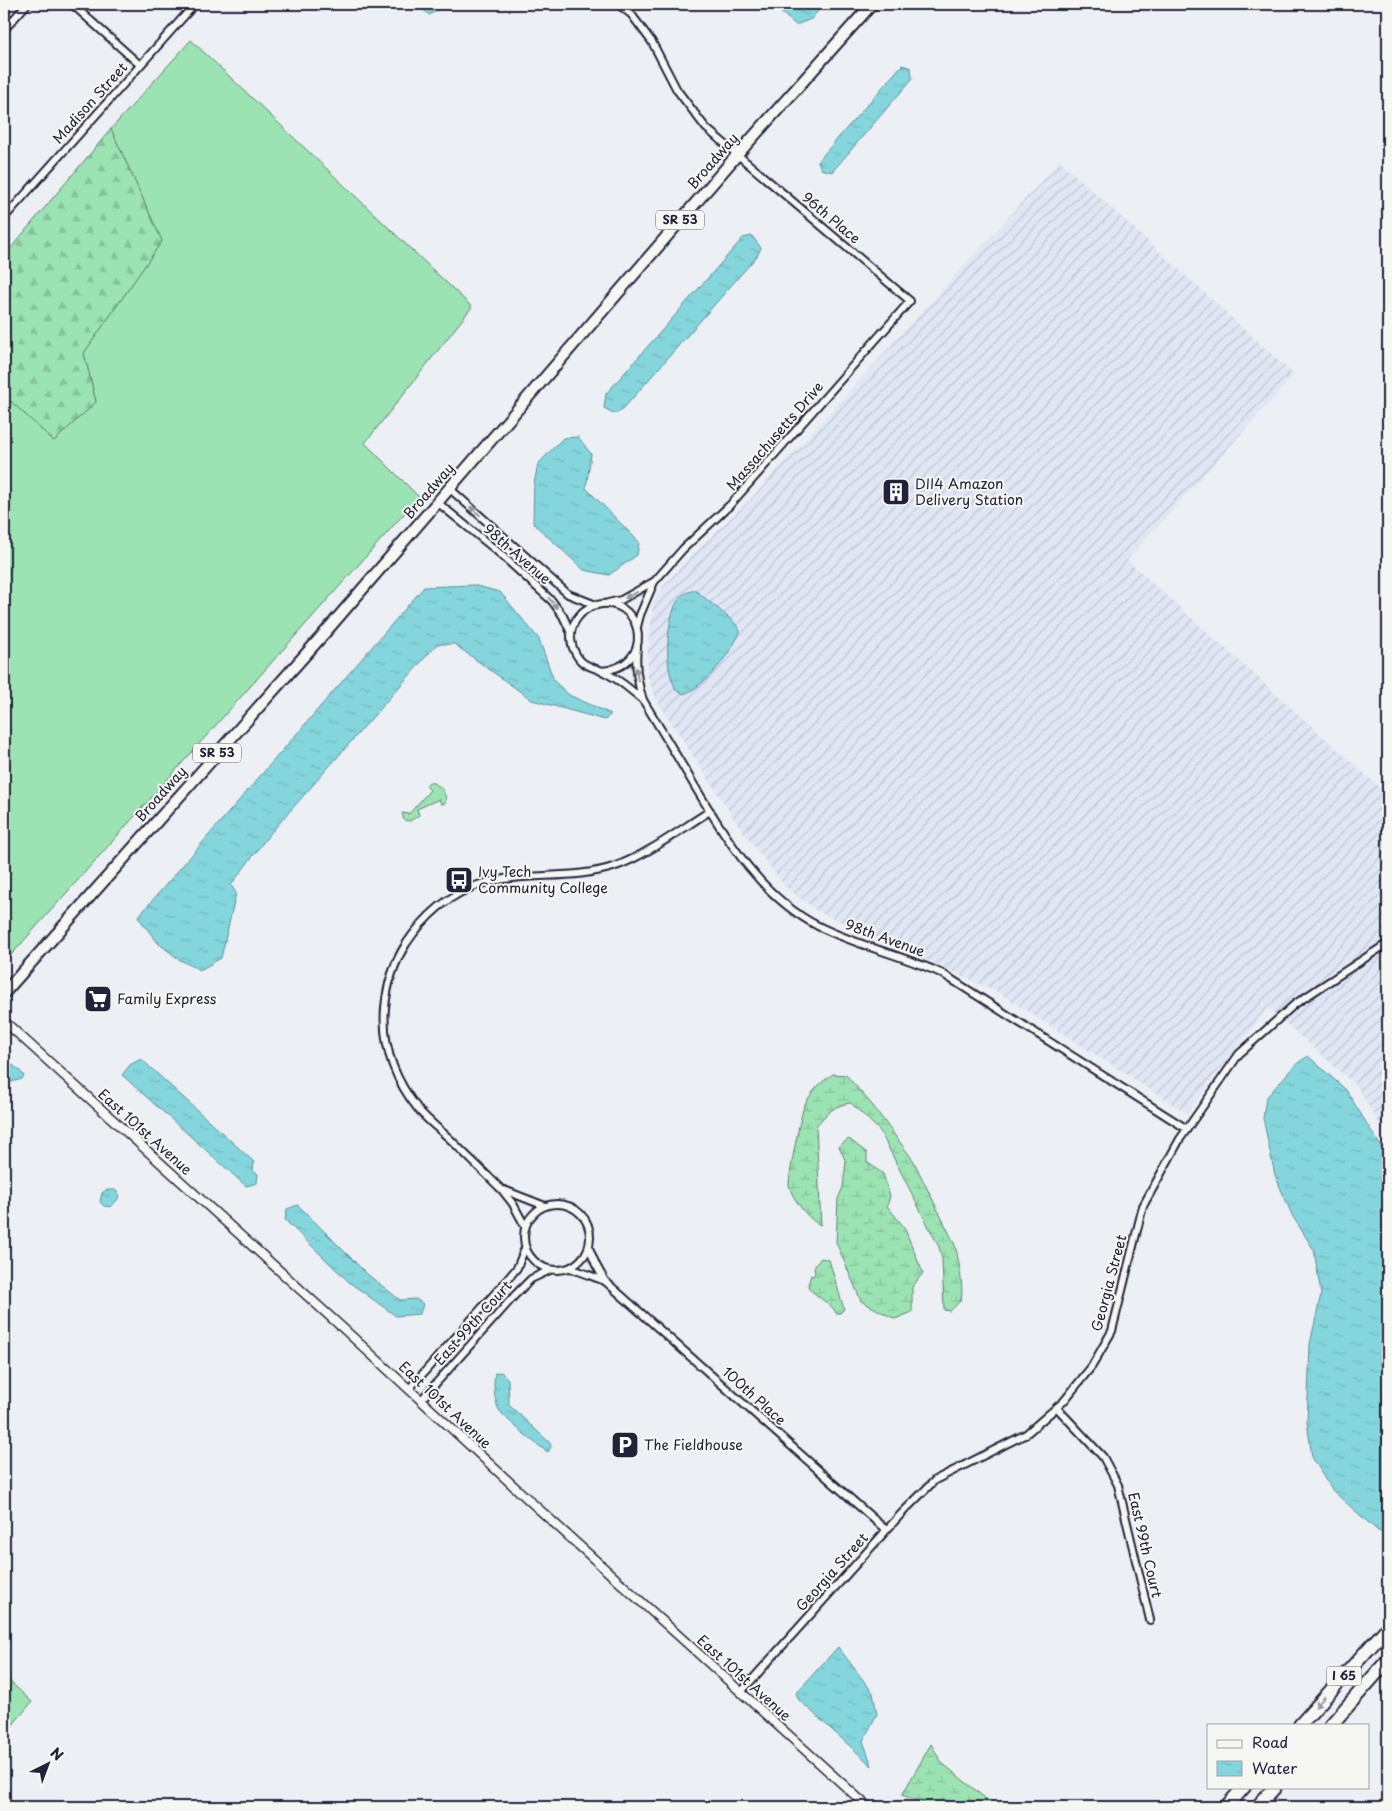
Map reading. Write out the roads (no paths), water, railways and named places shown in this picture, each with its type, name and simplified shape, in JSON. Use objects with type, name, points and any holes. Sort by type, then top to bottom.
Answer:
[{"type":"highway","name":"I 65","points":[[1301,1724],[1388,1627]]},
{"type":"highway","name":"I 65","points":[[1332,1724],[1388,1660]]},
{"type":"highway","points":[[1226,1807],[1243,1788]]},
{"type":"highway","points":[[1257,1807],[1274,1788]]},
{"type":"main road","name":"Broadway","points":[[4,993],[315,643],[737,155],[872,4]]},
{"type":"street","points":[[4,30],[27,4]]},
{"type":"street","points":[[72,4],[140,65]]},
{"type":"street","name":"Madison Street","points":[[4,218],[195,4]]},
{"type":"street","name":"96th Place","points":[[618,4],[630,14],[652,42],[677,90],[706,128],[910,301]]},
{"type":"street","name":"Massachusetts Drive","points":[[654,582],[683,549],[730,505],[910,301]]},
{"type":"street","name":"98th Avenue","points":[[449,488],[568,594],[596,605]]},
{"type":"street","name":"98th Avenue","points":[[437,502],[497,551],[552,602],[563,616],[571,633],[575,653],[582,662],[591,668],[601,670],[643,700]]},
{"type":"street","points":[[605,604],[622,600],[654,582]]},
{"type":"street","points":[[637,627],[654,582]]},
{"type":"street","name":"98th Avenue","points":[[571,633],[579,615],[587,608],[596,605],[615,605],[625,610],[632,618],[637,627],[638,637],[635,662],[638,684],[643,700],[710,811],[745,863],[778,898],[818,926],[875,949],[924,965],[942,974],[1187,1129]]},
{"type":"street","points":[[601,670],[613,670],[623,665],[632,657],[637,647]]},
{"type":"street","points":[[525,1226],[514,1204],[502,1190],[418,1110],[401,1084],[390,1058],[384,1028],[387,991],[398,957],[414,932],[436,908],[481,884],[533,875],[573,873],[615,866],[636,857],[710,811]]},
{"type":"street","name":"Georgia Street","points":[[741,1692],[886,1530],[935,1480],[1026,1434],[1064,1402],[1092,1366],[1112,1331],[1142,1206],[1187,1129],[1239,1054],[1294,1004],[1388,943]]},
{"type":"street","name":"East 101st Avenue","points":[[4,1021],[868,1807]]},
{"type":"street","points":[[502,1190],[545,1206]]},
{"type":"street","points":[[557,1204],[570,1206],[580,1213],[587,1224],[590,1236],[588,1248],[578,1264],[570,1268],[560,1271],[539,1266],[530,1258],[525,1248],[523,1237],[525,1226],[533,1214],[545,1206],[557,1204]]},
{"type":"street","name":"East 99th Court","points":[[409,1389],[517,1268],[525,1248]]},
{"type":"street","name":"100th Place","points":[[588,1248],[605,1281],[886,1530]]},
{"type":"street","name":"100th Place","points":[[570,1268],[605,1281]]},
{"type":"street","name":"East 99th Court","points":[[421,1400],[516,1294],[531,1279],[550,1270]]},
{"type":"street","name":"East 99th Court","points":[[1057,1408],[1103,1457],[1118,1485],[1150,1620]]},
{"type":"water","points":[[417,4],[449,4],[429,15]]},
{"type":"water","points":[[773,4],[824,4],[811,19],[796,25]]},
{"type":"water","points":[[902,65],[911,68],[912,79],[832,172],[821,169],[818,161]]},
{"type":"water","points":[[752,236],[761,248],[757,256],[624,408],[615,414],[604,408],[606,394],[743,238]]},
{"type":"water","points":[[578,437],[591,454],[586,488],[639,542],[637,555],[609,575],[584,570],[533,523],[534,484],[538,464],[563,438]]},
{"type":"water","points":[[473,585],[500,592],[539,639],[554,681],[569,695],[611,714],[605,720],[532,700],[454,644],[437,644],[268,836],[231,885],[236,893],[221,958],[200,970],[180,960],[158,943],[138,917],[424,587]]},
{"type":"water","points":[[695,590],[733,621],[738,626],[740,632],[731,649],[717,668],[701,684],[684,694],[676,690],[670,674],[668,660],[669,632],[672,614],[679,599],[684,594]]},
{"type":"water","points":[[1308,1056],[1346,1090],[1388,1158],[1388,1535],[1378,1531],[1333,1491],[1312,1457],[1307,1422],[1310,1344],[1321,1294],[1314,1250],[1292,1215],[1275,1175],[1263,1118],[1266,1098],[1295,1065]]},
{"type":"water","points":[[4,1058],[20,1071],[24,1076],[22,1079],[4,1084]]},
{"type":"water","points":[[141,1059],[254,1162],[253,1171],[258,1174],[257,1183],[246,1186],[122,1075],[130,1065]]},
{"type":"water","points":[[106,1190],[115,1190],[119,1194],[118,1199],[111,1207],[104,1206],[100,1202],[102,1193]]},
{"type":"water","points":[[298,1205],[367,1274],[400,1300],[416,1299],[423,1304],[420,1314],[396,1316],[349,1282],[285,1220],[287,1209]]},
{"type":"water","points":[[501,1372],[508,1379],[509,1405],[550,1443],[551,1447],[548,1452],[513,1424],[498,1408],[494,1377],[495,1373]]},
{"type":"water","points":[[838,1647],[873,1693],[877,1714],[863,1741],[872,1766],[799,1700],[796,1693]]},
{"type":"place","name":"DII4 Amazon Delivery Station","points":[[896,492]]},
{"type":"place","name":"Ivy Tech Community College","points":[[459,880]]},
{"type":"place","name":"Family Express","points":[[98,999]]},
{"type":"place","name":"The Fieldhouse","points":[[625,1445]]}]
